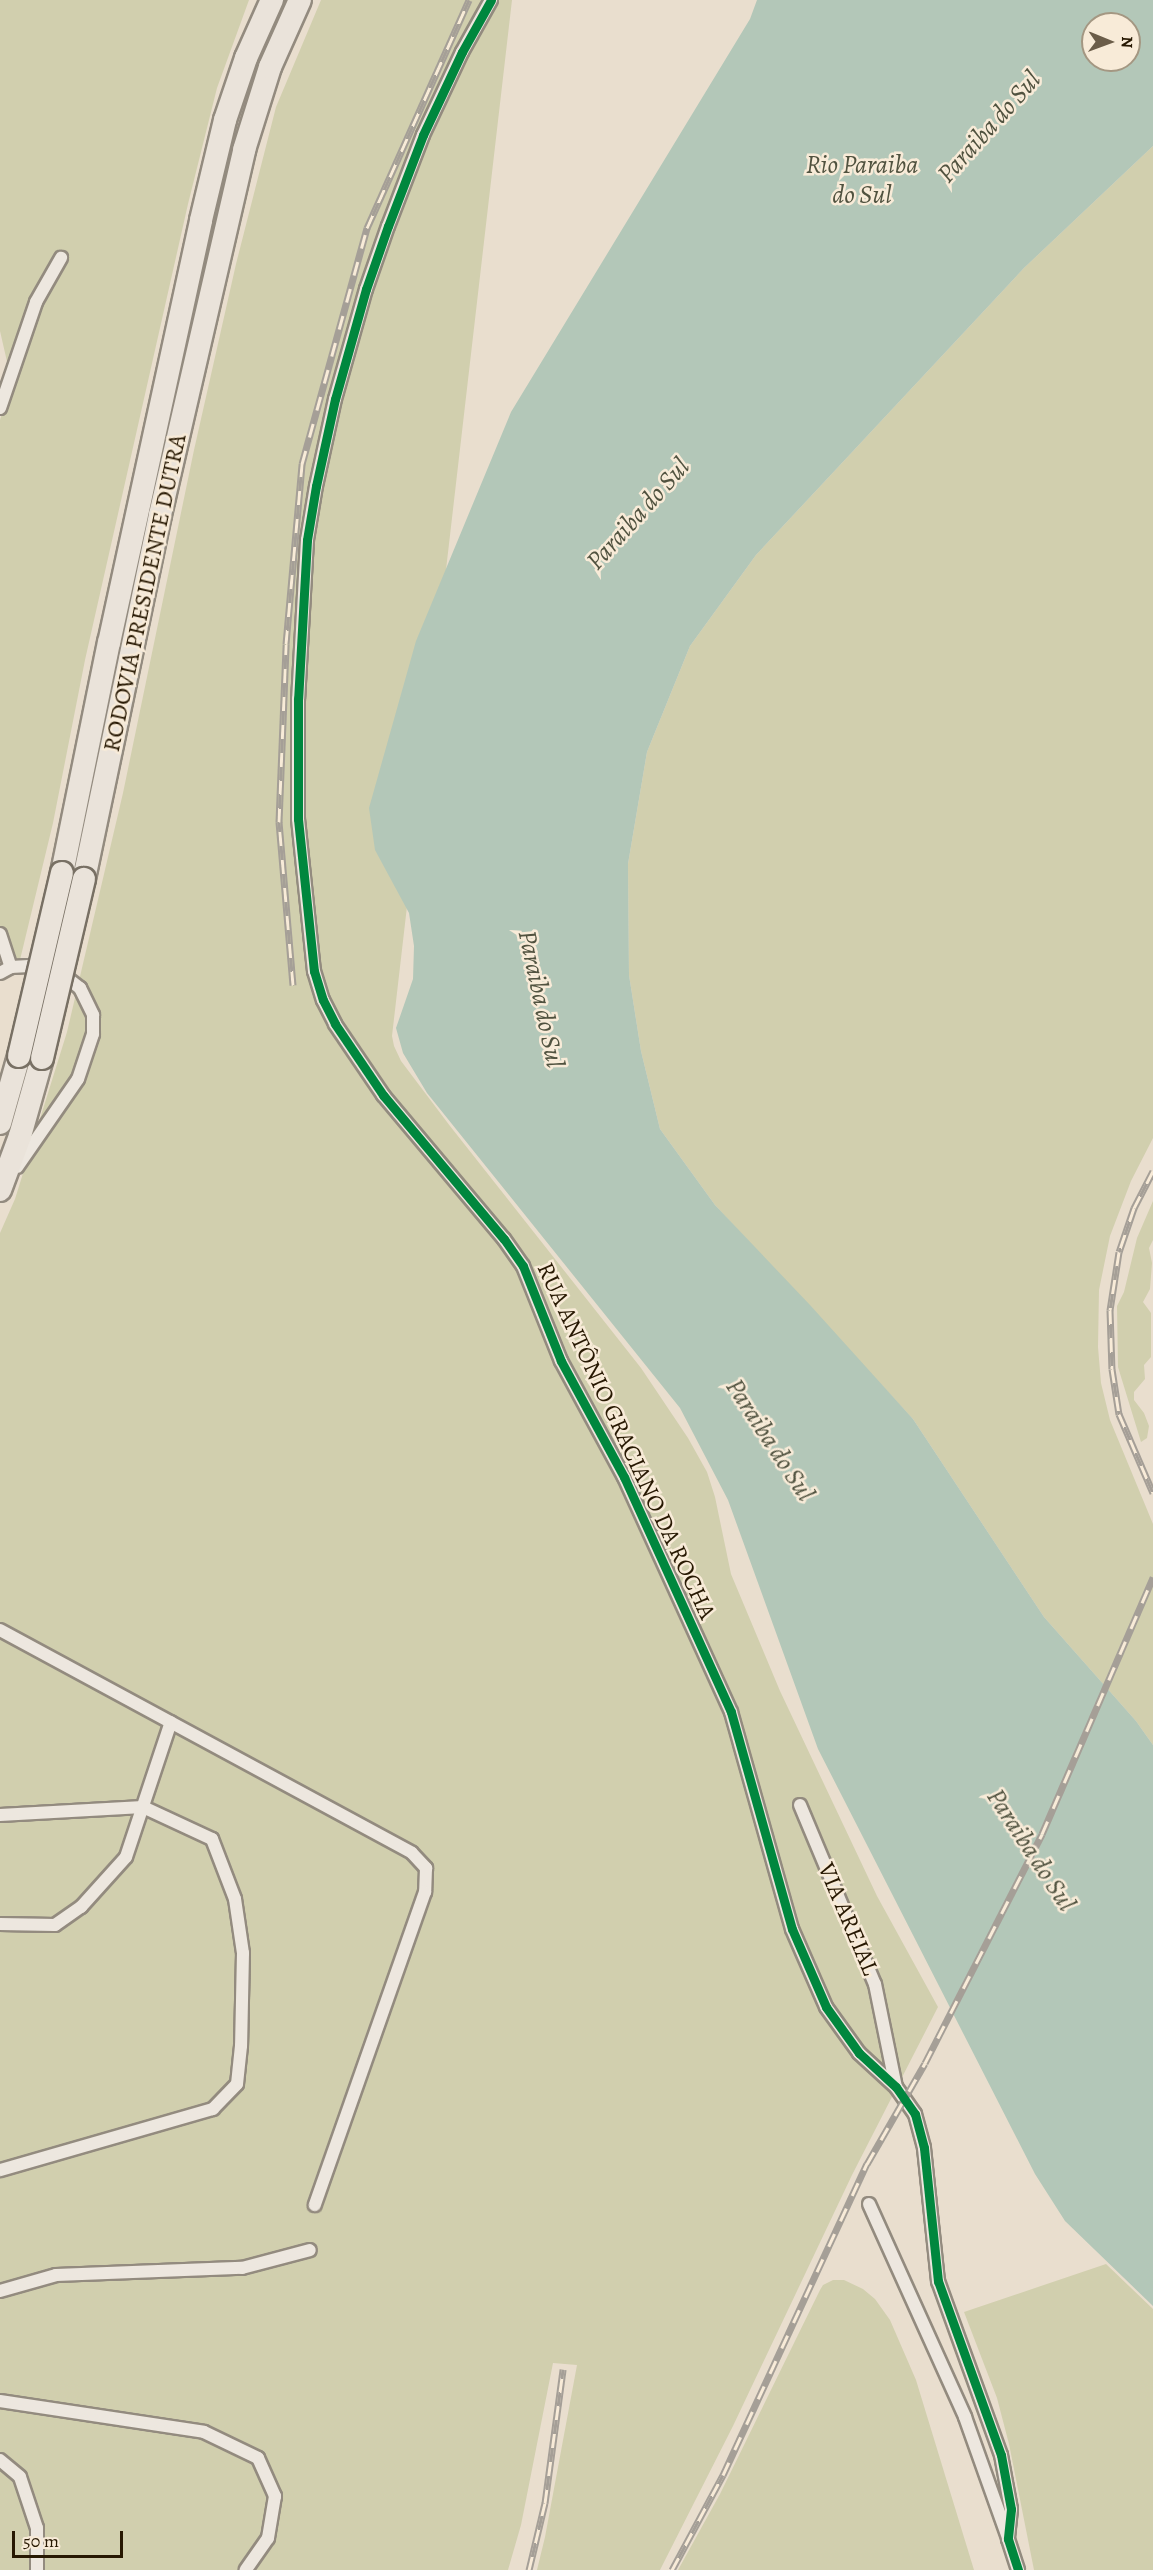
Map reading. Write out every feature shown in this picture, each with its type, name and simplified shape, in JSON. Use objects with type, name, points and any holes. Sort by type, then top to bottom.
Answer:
[{"type":"highway","name":"RODOVIA PRESIDENTE DUTRA","points":[[0,1123],[19,1056],[62,873],[111,632],[225,120],[246,58],[272,0]]},
{"type":"highway","name":"RODOVIA PRESIDENTE DUTRA","points":[[0,1190],[20,1136],[42,1058],[84,879],[160,516],[244,150],[270,67],[300,0]]},
{"type":"street","name":"RUA ANTÔNIO GRACIANO DA ROCHA","points":[[491,0],[462,52],[423,135],[388,226],[366,289],[339,388],[316,486],[307,540],[298,699],[298,819],[315,971],[323,1000],[335,1024],[383,1095],[504,1239],[523,1266],[561,1361],[624,1477],[731,1712],[792,1929],[821,1996],[844,2035],[859,2053],[896,2087],[915,2114],[924,2148],[938,2281],[1001,2455],[1011,2509],[1008,2539],[1018,2570]]},
{"type":"street","points":[[0,408],[36,302],[61,258]]},
{"type":"street","points":[[0,934],[5,970],[41,967],[71,979],[88,1000],[93,1016],[93,1034],[78,1079],[0,1190]]},
{"type":"street","points":[[0,1630],[412,1853],[426,1868],[426,1892],[315,2205]]},
{"type":"street","points":[[0,1924],[55,1925],[81,1907],[126,1857],[171,1722]]},
{"type":"street","name":"VIA AREIAL","points":[[800,1805],[875,1984],[896,2087]]},
{"type":"street","points":[[0,1815],[143,1807],[212,1839],[234,1899],[243,1953],[241,2046],[237,2084],[213,2109],[0,2170]]},
{"type":"street","points":[[869,2204],[965,2417],[1008,2539]]},
{"type":"street","points":[[0,2291],[56,2275],[242,2268],[310,2250]]},
{"type":"street","points":[[0,2401],[204,2432],[258,2458],[275,2496],[268,2538],[246,2570]]},
{"type":"street","points":[[0,2460],[20,2477],[37,2528],[37,2570]]},
{"type":"shaded area","points":[[0,0],[249,0],[217,88],[188,204],[85,660],[53,823],[19,964],[12,964],[0,929],[0,420],[5,403],[8,366],[0,331]]},
{"type":"shaded area","points":[[321,0],[512,0],[392,1036],[394,1046],[401,1061],[450,1126],[641,1368],[688,1438],[707,1472],[715,1497],[731,1574],[780,1691],[877,1896],[938,2007],[852,2175],[733,2426],[660,2570],[537,2570],[577,2365],[553,2363],[521,2525],[508,2570],[0,2570],[0,1233],[15,1199],[67,1032],[123,793],[194,450],[236,264],[276,107]]},
{"type":"shaded area","points":[[1153,146],[1153,1138],[1131,1181],[1110,1236],[1099,1290],[1098,1347],[1101,1383],[1110,1420],[1153,1524],[1153,1745],[1136,1721],[1044,1617],[913,1419],[715,1205],[660,1129],[641,1051],[629,975],[628,864],[647,752],[690,646],[756,555],[1024,268]]},
{"type":"shaded area","points":[[1153,1201],[1153,1240],[1149,1248],[1152,1263],[1150,1289],[1143,1302],[1151,1313],[1151,1357],[1144,1365],[1145,1379],[1134,1392],[1134,1400],[1144,1413],[1149,1426],[1147,1438],[1141,1442],[1118,1367],[1117,1306],[1124,1292],[1137,1238]]},
{"type":"shaded area","points":[[1106,2264],[1153,2309],[1153,2570],[1034,2570],[1009,2444],[997,2398],[964,2312]]},
{"type":"shaded area","points":[[833,2280],[844,2280],[863,2289],[875,2299],[890,2320],[916,2380],[974,2570],[678,2570],[720,2494],[820,2290],[823,2285]]},
{"type":"water","name":"Rio Paraiba do Sul","points":[[757,0],[1153,0],[1153,146],[1024,268],[756,555],[690,646],[647,752],[628,864],[629,975],[641,1051],[660,1129],[715,1205],[810,1305],[913,1419],[1044,1617],[1136,1721],[1153,1745],[1153,2306],[1065,2221],[1035,2174],[818,1749],[728,1500],[680,1408],[427,1093],[403,1053],[396,1028],[413,979],[414,946],[409,913],[375,850],[369,808],[416,641],[511,412],[750,19]]},
{"type":"railway","points":[[293,985],[279,822],[286,644],[302,464],[367,228],[469,0]]},
{"type":"railway","points":[[1153,1171],[1134,1208],[1119,1252],[1110,1310],[1112,1369],[1119,1414],[1153,1493]]},
{"type":"railway","points":[[672,2570],[723,2475],[867,2164],[925,2063],[1042,1834],[1153,1577]]},
{"type":"railway","points":[[529,2570],[545,2503],[563,2369]]},
{"type":"cycle path","points":[[491,0],[462,52],[423,135],[388,226],[366,289],[335,399],[316,486],[307,540],[298,699],[298,819],[314,971],[323,1000],[335,1024],[383,1095],[504,1239],[523,1266],[561,1361],[624,1477],[731,1712],[792,1929],[826,2007],[859,2053],[896,2087],[915,2114],[924,2148],[938,2281],[1001,2455],[1011,2509],[1008,2539],[1018,2570]]},
{"type":"water label","name":"Paraiba do Sul","points":[[989,127]]},
{"type":"water label","name":"Paraiba do Sul","points":[[638,514]]},
{"type":"water label","name":"Paraiba do Sul","points":[[541,999]]},
{"type":"water label","name":"Paraiba do Sul","points":[[770,1440]]},
{"type":"water label","name":"Paraiba do Sul","points":[[1031,1850]]}]
